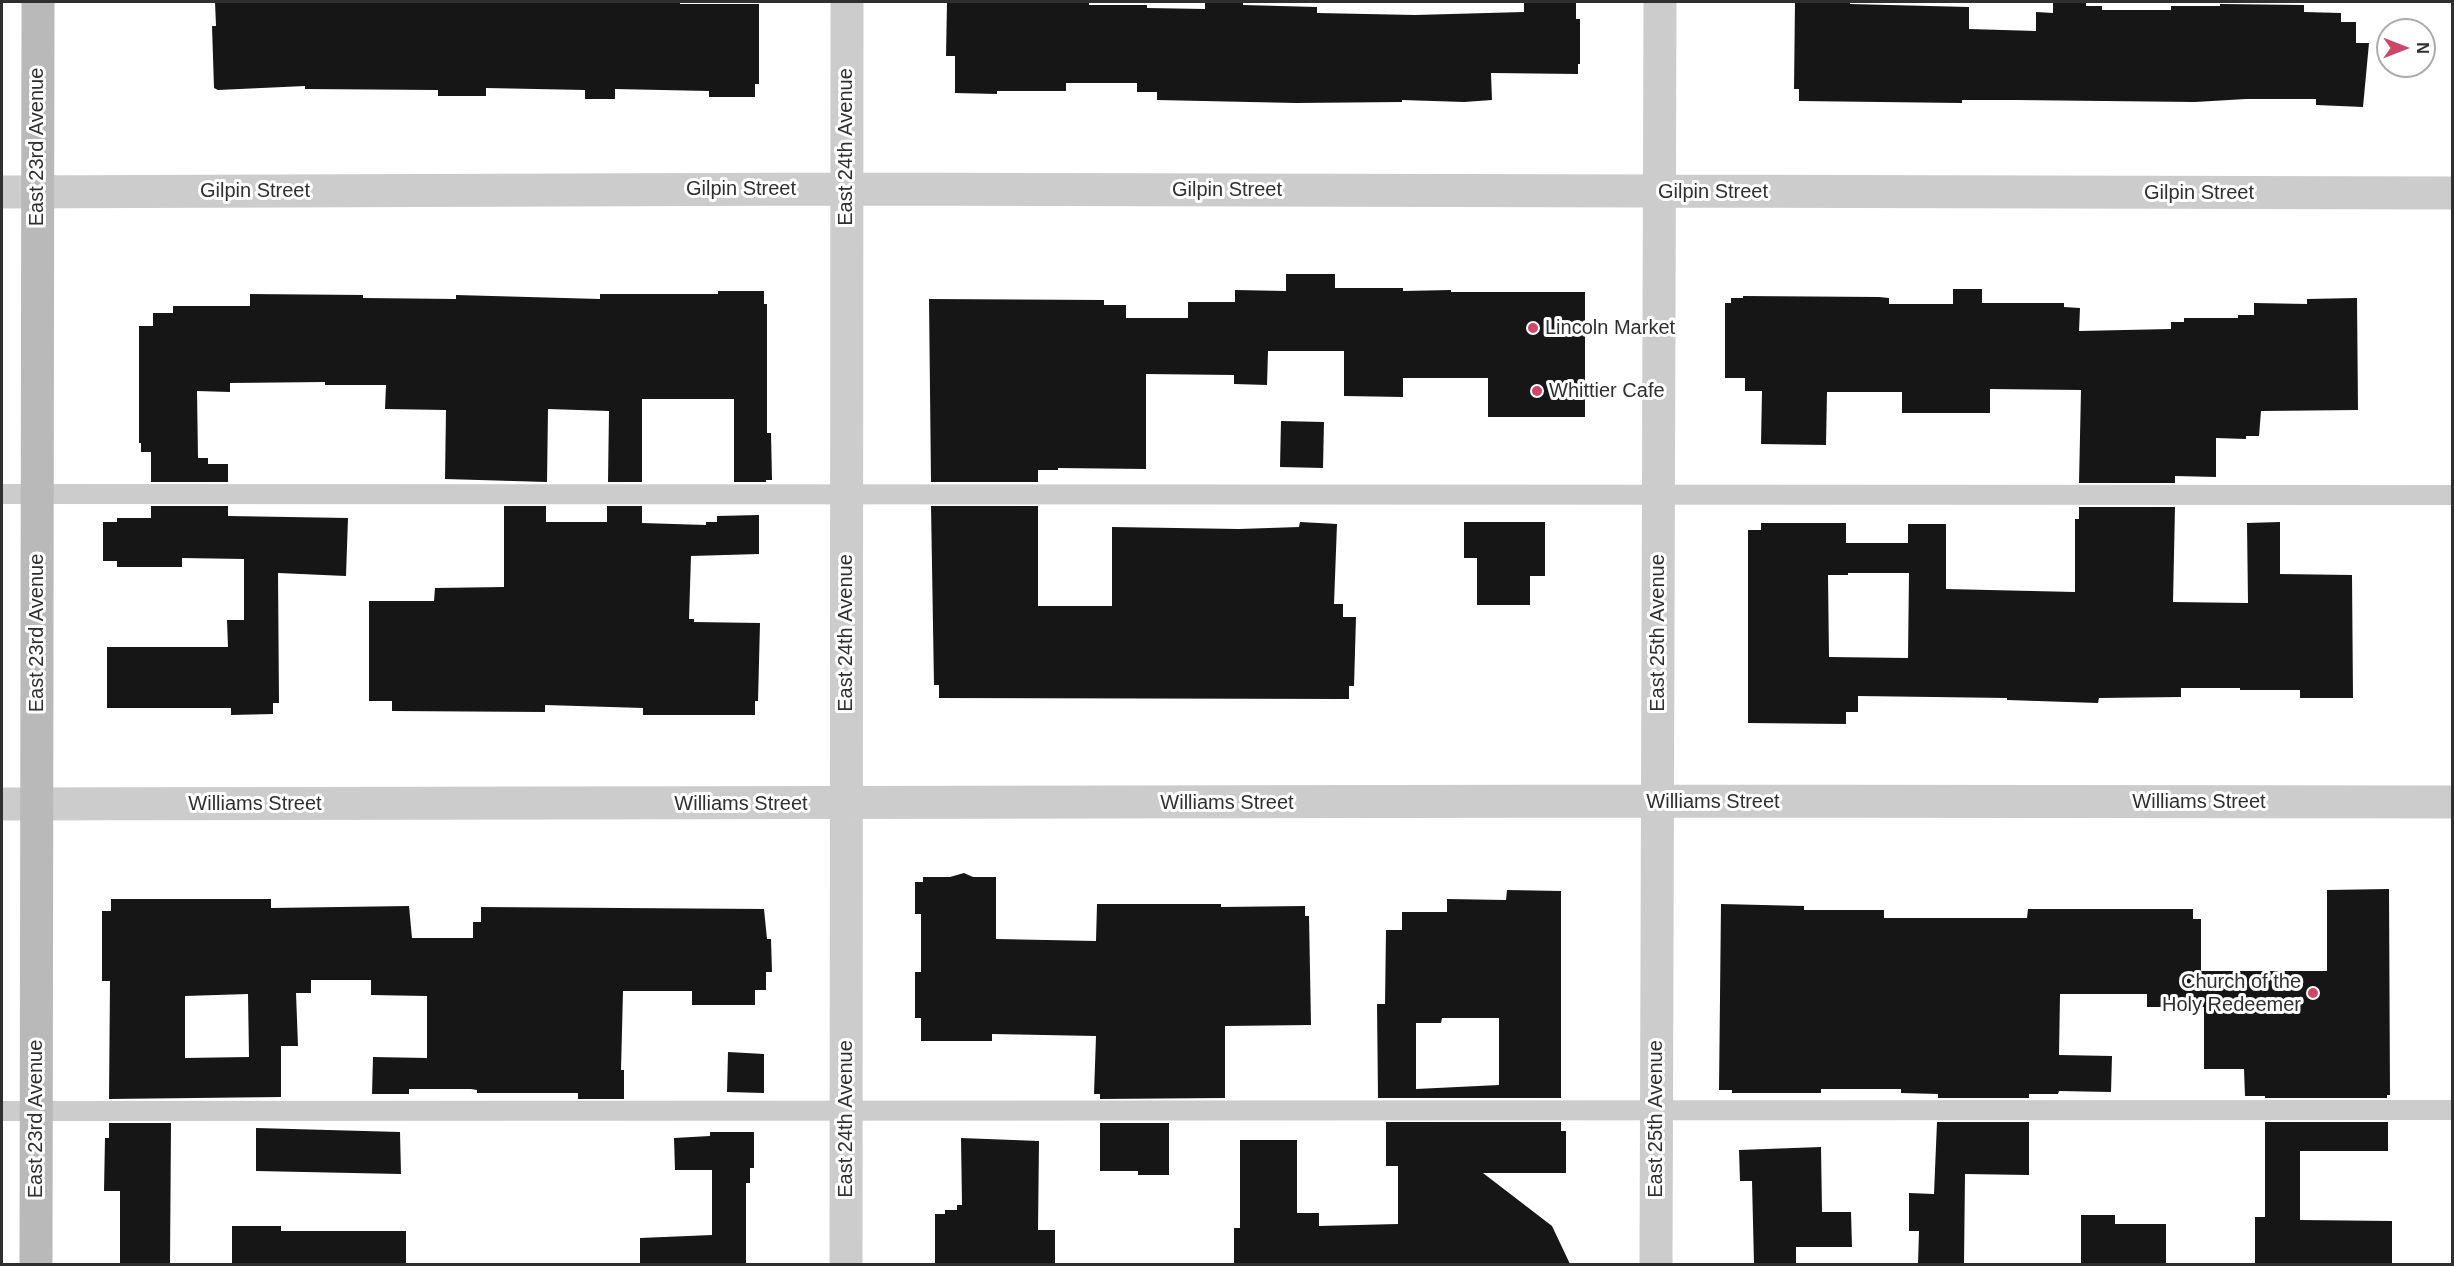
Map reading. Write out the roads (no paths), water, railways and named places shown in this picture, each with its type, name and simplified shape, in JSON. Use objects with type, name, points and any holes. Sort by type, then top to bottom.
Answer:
[{"type":"street","name":"East 23rd Avenue","points":[[36,1264],[38,2]]},
{"type":"street","name":"East 24th Avenue","points":[[846,1264],[845,189],[847,2]]},
{"type":"street","name":"East 25th Avenue","points":[[1656,1264],[1660,2]]},
{"type":"street","name":"Gilpin Street","points":[[2,192],[845,189],[2452,193]]},
{"type":"street","name":"Williams Street","points":[[2,804],[2452,802]]},
{"type":"lane","points":[[2,494],[2452,495]]},
{"type":"lane","points":[[2,1111],[2452,1110]]},
{"type":"place","name":"Lincoln Market","points":[[1533,328]]},
{"type":"place","name":"Whittier Cafe","points":[[1537,391]]},
{"type":"place","name":"Church of the Holy Redeemer","points":[[2313,993]]}]
